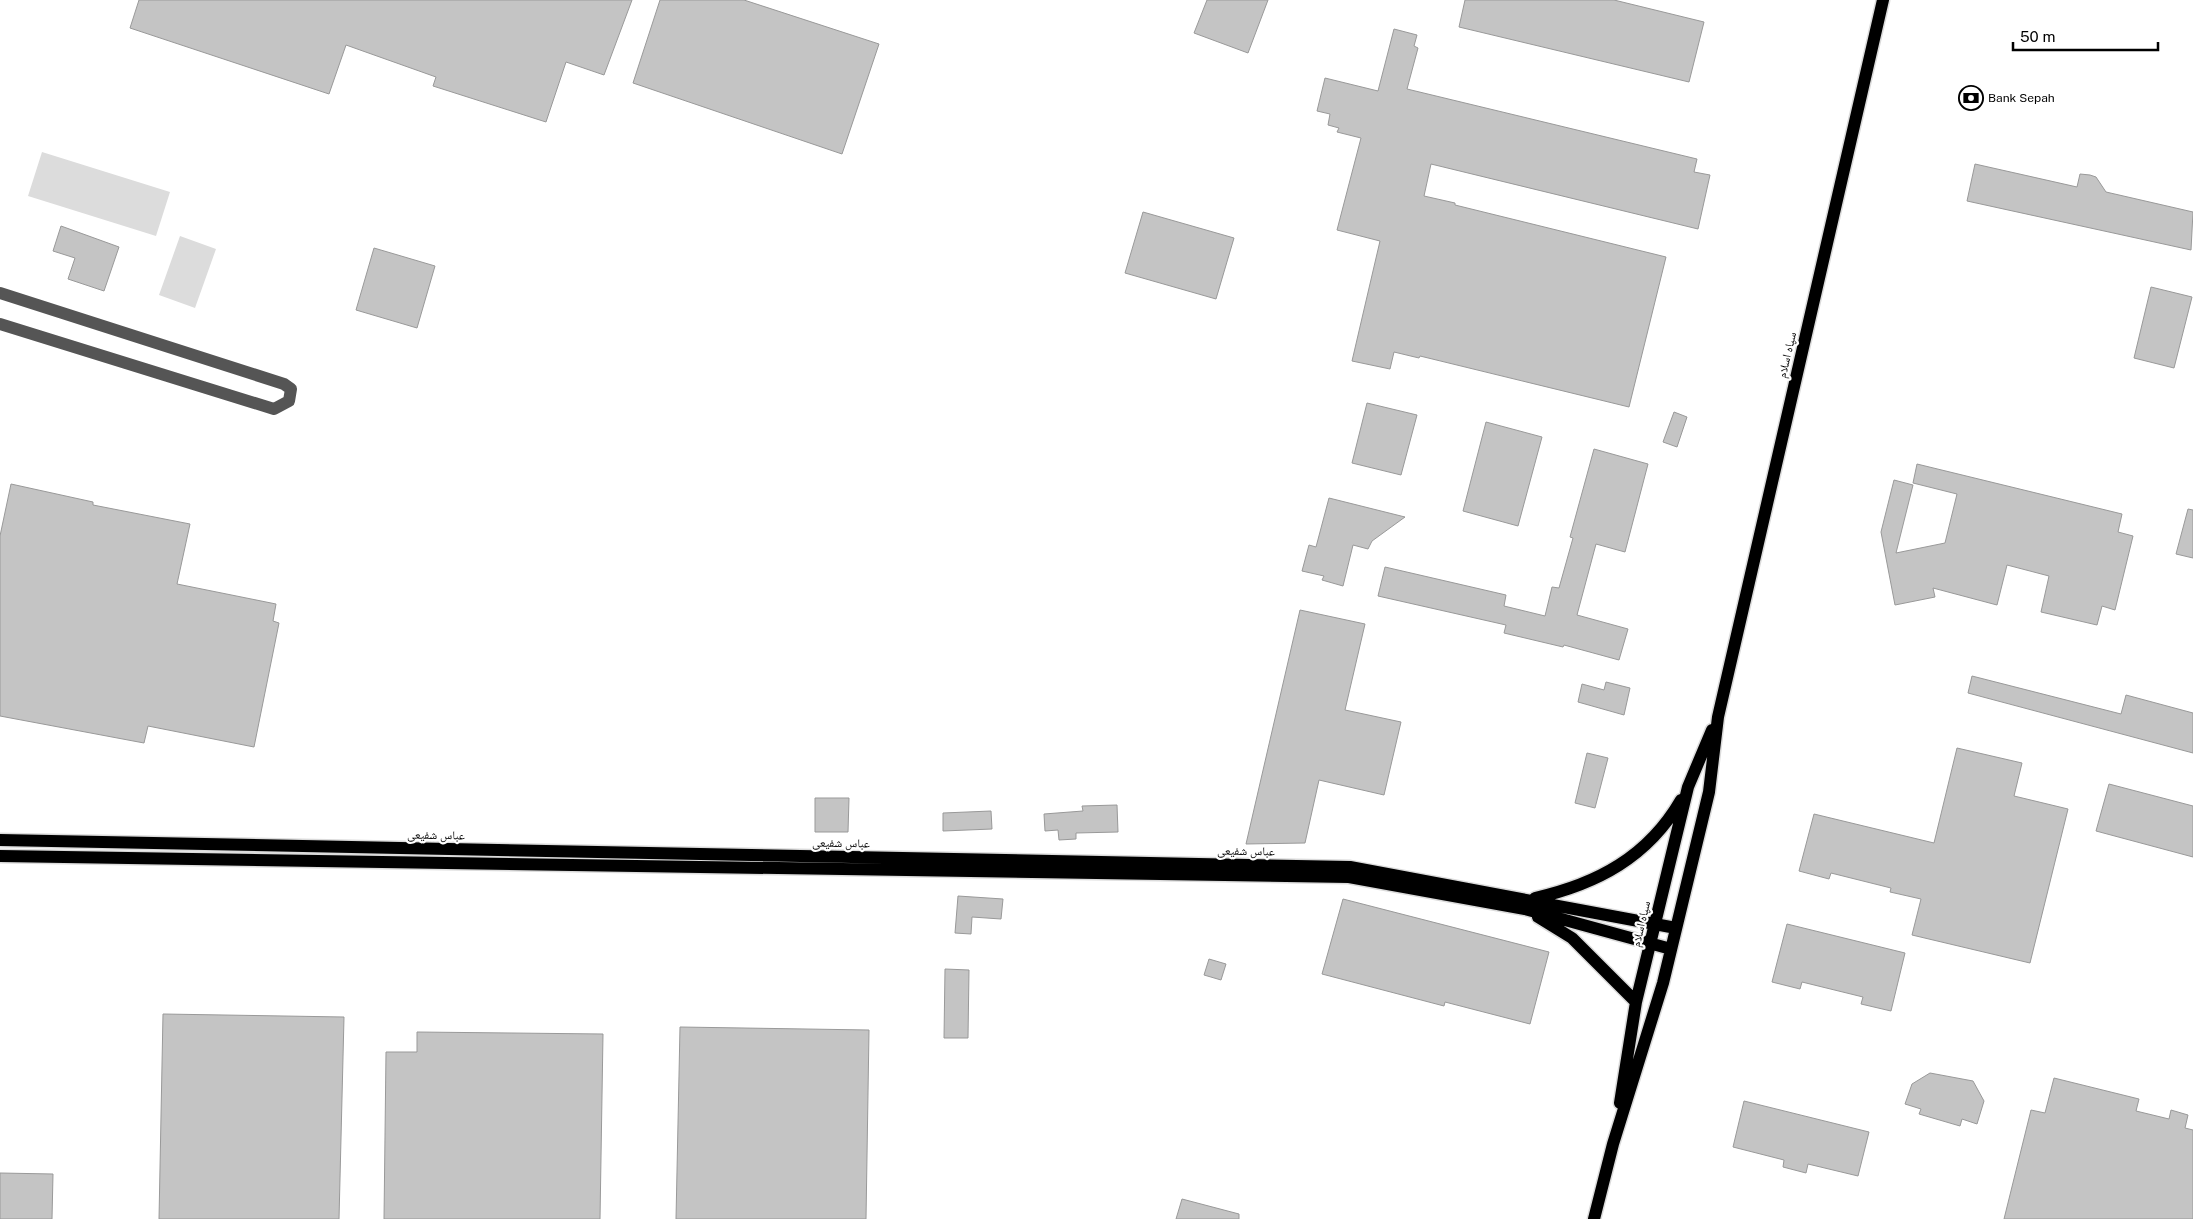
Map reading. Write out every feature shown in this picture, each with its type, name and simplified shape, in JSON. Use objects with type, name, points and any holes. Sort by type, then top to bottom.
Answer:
[{"type":"main road","name":"سپاه اسلام","points":[[1594,1219],[1613,1144],[1657,1007],[1709,792],[1718,716],[1883,0]]},
{"type":"main road","name":"سپاه اسلام","points":[[1613,1144],[1636,1002],[1688,787],[1718,716]]},
{"type":"main road","points":[[1526,904],[1602,877],[1626,862],[1671,818],[1688,787]]},
{"type":"main road","name":"عباس شفیعی","points":[[0,840],[1350,866],[1526,904],[1671,949]]},
{"type":"main road","name":"عباس شفیعی","points":[[0,856],[1349,877],[1655,923],[1676,928]]},
{"type":"main road","points":[[1526,904],[1572,938],[1636,1002]]},
{"type":"lane","points":[[0,293],[284,384],[292,390],[289,401],[274,409],[0,324]]},
{"type":"shaded area","points":[[42,152],[170,192],[156,236],[28,196]]},
{"type":"shaded area","points":[[180,236],[216,249],[195,308],[159,295]]},
{"type":"building","points":[[139,0],[632,0],[604,75],[566,62],[546,122],[433,86],[436,77],[346,45],[329,94],[130,28]]},
{"type":"building","points":[[660,0],[744,0],[879,44],[842,154],[633,83]]},
{"type":"building","points":[[1207,0],[1268,0],[1248,53],[1194,33]]},
{"type":"building","points":[[1465,0],[1614,0],[1704,22],[1689,82],[1459,27]]},
{"type":"building","points":[[1394,29],[1417,35],[1414,46],[1418,48],[1407,89],[1697,159],[1694,172],[1710,175],[1698,229],[1431,164],[1424,196],[1666,257],[1629,407],[1420,356],[1419,358],[1394,352],[1390,369],[1352,361],[1380,241],[1337,230],[1361,138],[1337,132],[1339,128],[1328,125],[1330,114],[1317,111],[1325,78],[1378,91]]},
{"type":"building","points":[[1975,164],[2077,187],[2080,174],[2090,175],[2096,177],[2106,192],[2193,212],[2191,250],[1967,201]]},
{"type":"building","points":[[1143,212],[1234,238],[1216,299],[1125,273]]},
{"type":"building","points":[[61,226],[119,247],[104,291],[68,279],[75,258],[53,251]]},
{"type":"building","points":[[374,248],[435,266],[417,328],[356,310]]},
{"type":"building","points":[[2151,287],[2192,297],[2174,368],[2134,358]]},
{"type":"building","points":[[1367,403],[1417,415],[1401,475],[1352,463]]},
{"type":"building","points":[[1674,412],[1687,417],[1677,447],[1663,442]]},
{"type":"building","points":[[1486,422],[1542,437],[1518,526],[1463,511]]},
{"type":"building","points":[[1594,449],[1648,464],[1625,552],[1596,544],[1577,615],[1628,629],[1619,660],[1564,645],[1563,647],[1504,633],[1506,625],[1378,596],[1385,567],[1506,595],[1504,606],[1545,616],[1552,587],[1559,588],[1573,538],[1570,537]]},
{"type":"building","points":[[1917,464],[2122,514],[2118,532],[2133,536],[2115,610],[2102,606],[2097,625],[2041,612],[2049,576],[2007,565],[1997,605],[1933,588],[1935,597],[1895,605],[1881,532],[1894,480],[1913,485],[1896,553],[1945,543],[1957,494],[1913,483]]},
{"type":"building","points":[[11,484],[93,502],[93,505],[190,524],[177,584],[276,604],[273,621],[279,623],[254,747],[148,726],[144,743],[0,716],[0,536]]},
{"type":"building","points":[[1329,498],[1405,517],[1372,541],[1368,549],[1353,545],[1343,586],[1322,580],[1324,576],[1302,571],[1309,545],[1316,547]]},
{"type":"building","points":[[2188,509],[2193,510],[2193,558],[2176,554]]},
{"type":"building","points":[[1300,610],[1365,624],[1345,710],[1401,722],[1384,795],[1319,780],[1305,843],[1246,844]]},
{"type":"building","points":[[1972,676],[2121,714],[2126,695],[2193,713],[2193,753],[1968,693]]},
{"type":"building","points":[[1606,682],[1630,688],[1624,715],[1578,702],[1582,684],[1604,690]]},
{"type":"building","points":[[1957,748],[2022,763],[2014,796],[2068,809],[2030,963],[1912,935],[1921,899],[1890,892],[1891,888],[1831,873],[1829,879],[1799,871],[1814,814],[1934,843]]},
{"type":"building","points":[[1587,753],[1608,758],[1595,808],[1575,803]]},
{"type":"building","points":[[2109,784],[2193,806],[2193,857],[2096,831]]},
{"type":"building","points":[[815,798],[849,798],[848,832],[815,832]]},
{"type":"building","points":[[1117,805],[1118,832],[1076,833],[1076,839],[1059,840],[1058,830],[1045,831],[1044,814],[1083,811],[1082,806]]},
{"type":"building","points":[[991,811],[992,829],[943,831],[943,813]]},
{"type":"building","points":[[958,896],[1003,899],[1001,919],[972,917],[971,934],[955,933]]},
{"type":"building","points":[[1343,899],[1549,952],[1530,1024],[1445,1002],[1444,1006],[1322,974]]},
{"type":"building","points":[[1787,924],[1905,953],[1891,1011],[1861,1004],[1863,997],[1802,982],[1800,989],[1772,982]]},
{"type":"building","points":[[1209,959],[1226,964],[1221,980],[1204,975]]},
{"type":"building","points":[[945,969],[969,970],[968,1038],[944,1038]]},
{"type":"building","points":[[163,1014],[344,1017],[339,1219],[159,1219]]},
{"type":"building","points":[[680,1027],[869,1030],[866,1219],[676,1219]]},
{"type":"building","points":[[417,1032],[603,1034],[600,1219],[384,1219],[386,1052],[417,1052]]},
{"type":"building","points":[[1930,1073],[1973,1081],[1984,1101],[1977,1124],[1962,1119],[1960,1126],[1919,1114],[1921,1109],[1905,1104],[1912,1084]]},
{"type":"building","points":[[2054,1078],[2139,1099],[2136,1111],[2169,1119],[2171,1110],[2188,1115],[2185,1128],[2193,1130],[2193,1219],[2004,1219],[2031,1110],[2045,1113]]},
{"type":"building","points":[[1744,1101],[1869,1132],[1858,1176],[1808,1164],[1806,1173],[1783,1167],[1784,1160],[1733,1147]]},
{"type":"building","points":[[0,1173],[53,1174],[52,1219],[0,1219]]},
{"type":"building","points":[[1182,1199],[1239,1214],[1239,1219],[1176,1219]]},
{"type":"place","name":"Bank Sepah","points":[[1971,98]]}]
